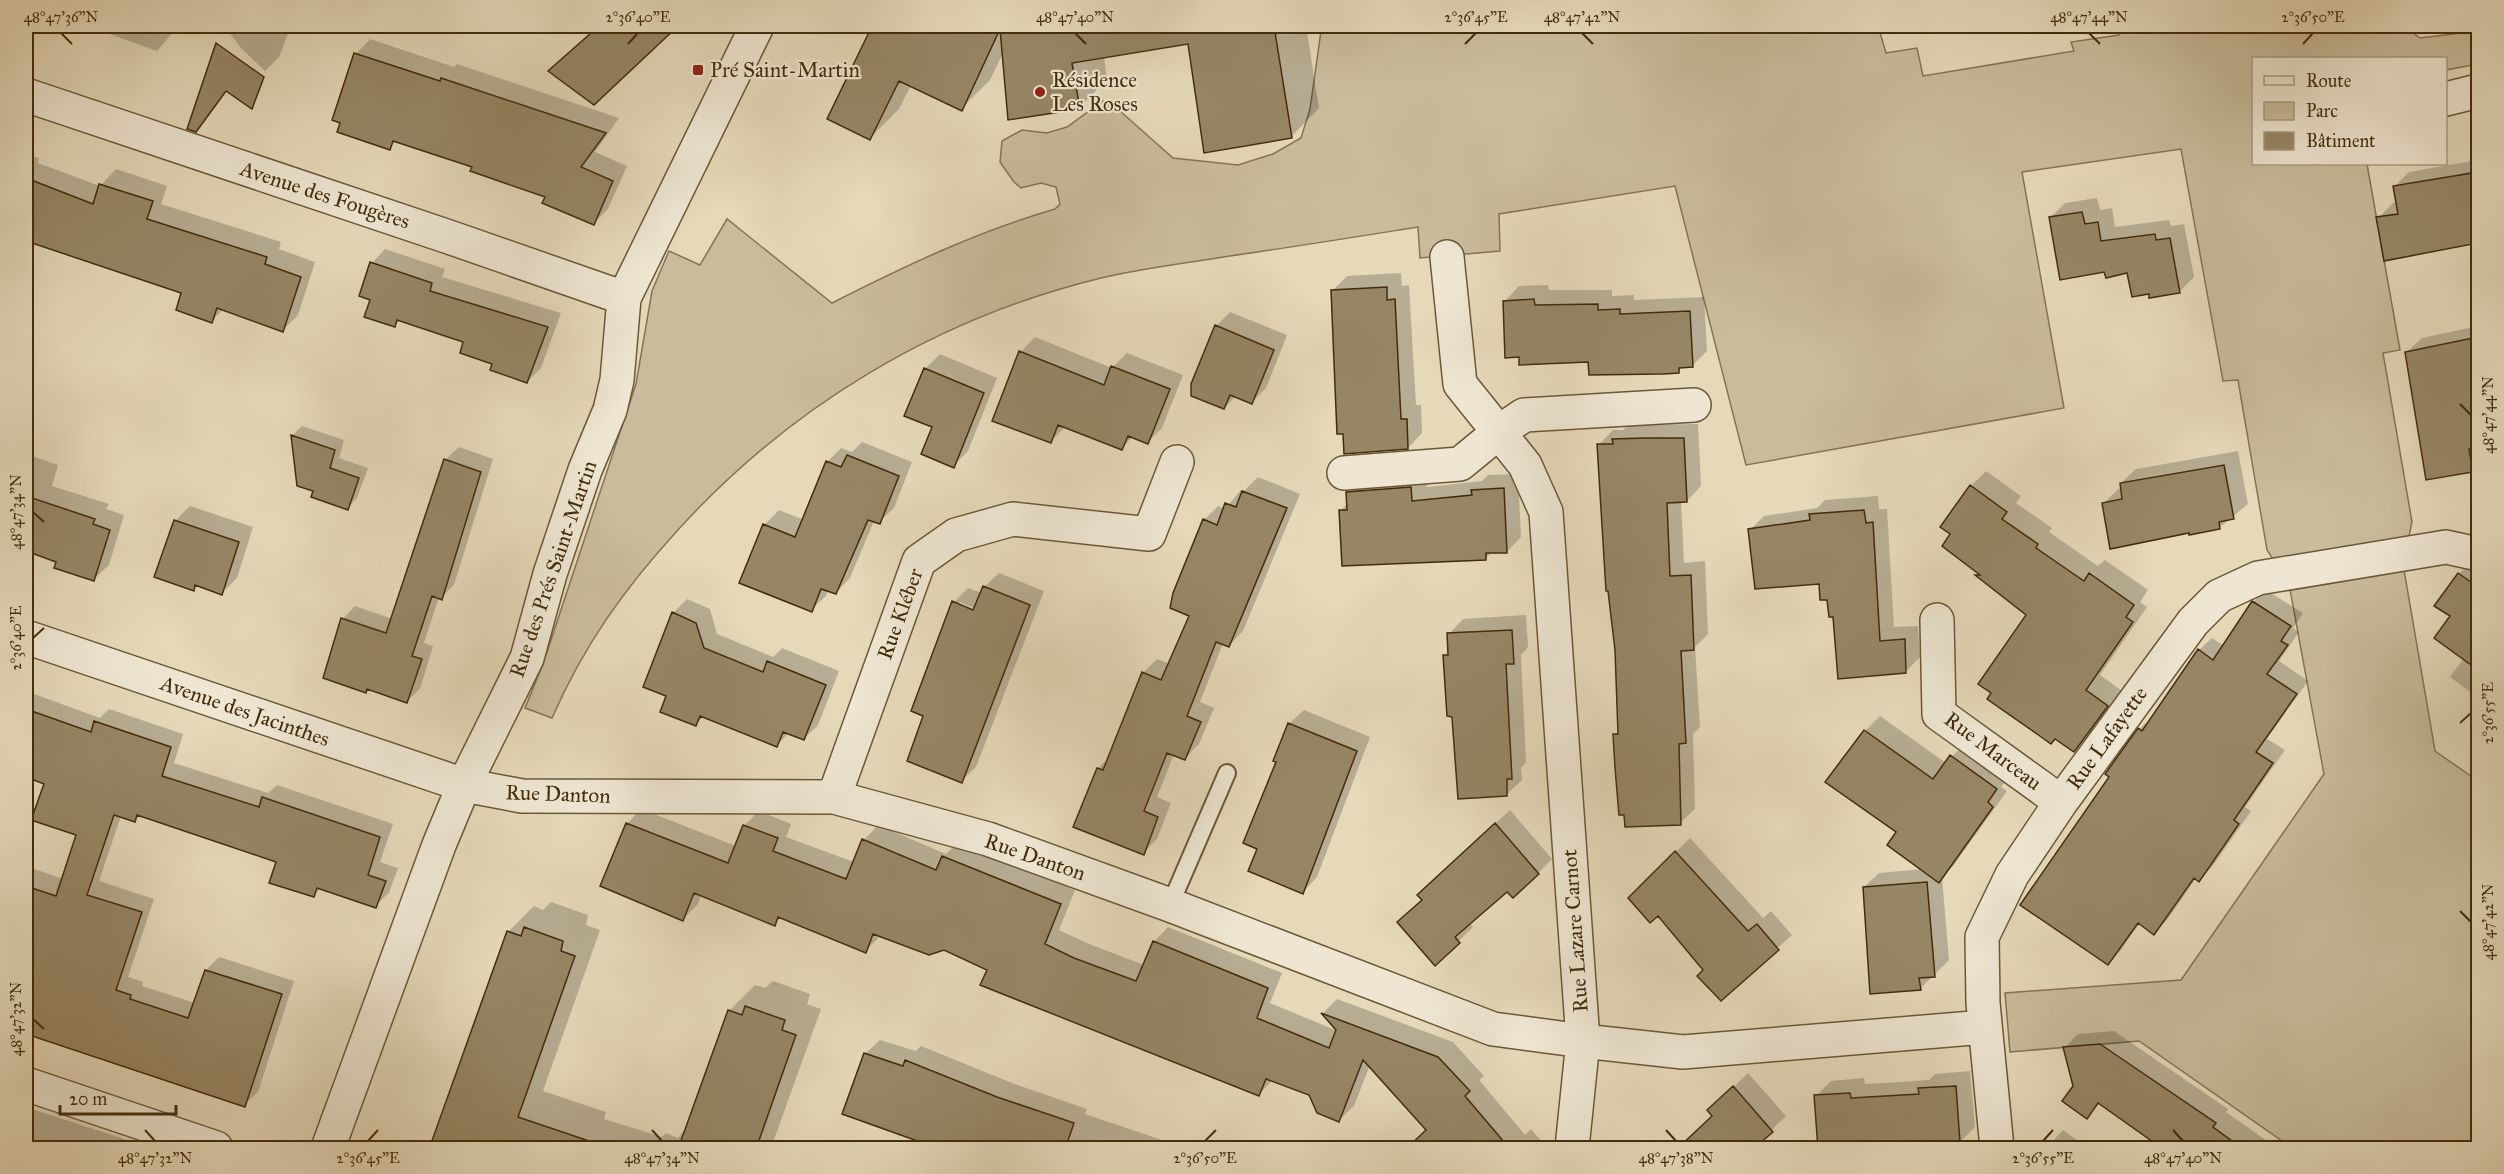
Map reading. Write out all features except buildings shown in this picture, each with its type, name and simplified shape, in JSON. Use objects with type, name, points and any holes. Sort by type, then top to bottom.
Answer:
[{"type":"street","name":"Rue des Prés Saint-Martin","points":[[328,1149],[464,785],[527,658],[550,574],[585,470],[610,410],[617,380],[624,298],[757,26]]},
{"type":"street","points":[[2447,99],[2478,91]]},
{"type":"street","name":"Avenue des Fougères","points":[[26,95],[624,298]]},
{"type":"street","name":"Rue Lazare Carnot","points":[[1447,257],[1460,384],[1525,465],[1546,512],[1583,1041],[1683,1052],[1985,1027]]},
{"type":"street","points":[[1344,473],[1460,464],[1524,415],[1694,405]]},
{"type":"street","name":"Rue Kléber","points":[[834,797],[919,561],[956,535],[1012,519],[1149,534],[1177,462]]},
{"type":"street","name":"Rue Lafayette","points":[[1997,1149],[1985,1027],[1982,937],[2012,875],[2061,802],[2193,622],[2218,596],[2258,578],[2341,562],[2446,547],[2478,554]]},
{"type":"street","name":"Rue Marceau","points":[[1937,620],[1939,714],[2061,802]]},
{"type":"street","name":"Avenue des Jacinthes","points":[[26,637],[464,785]]},
{"type":"street","name":"Rue Danton","points":[[464,785],[522,796],[834,797],[988,839],[1170,905],[1492,1029],[1583,1041]]},
{"type":"street","points":[[1572,1149],[1583,1041]]},
{"type":"street","points":[[26,1084],[216,1149]]},
{"type":"lane","points":[[1170,905],[1227,773]]},
{"type":"green space","points":[[1324,26],[1878,26],[1886,53],[1917,48],[1923,76],[2074,51],[2071,42],[2119,35],[2118,26],[2404,26],[2420,38],[2478,31],[2478,64],[2447,70],[2447,57],[2252,57],[2252,165],[2367,165],[2400,350],[2383,353],[2412,522],[2403,564],[2435,751],[2478,781],[2478,1148],[2292,1148],[2139,1041],[2010,1052],[2005,993],[2181,980],[2324,774],[2289,584],[2267,550],[2238,380],[2223,381],[2181,149],[2022,172],[2064,408],[1746,465],[1675,186],[1499,214],[1500,251],[1420,258],[1418,227],[1133,271],[1040,295],[981,317],[925,343],[870,373],[818,407],[768,444],[721,486],[677,531],[640,574],[592,642],[564,691],[552,718],[525,708],[543,664],[636,384],[652,291],[669,251],[700,265],[727,219],[832,303],[941,251],[997,228],[1055,209],[1060,204],[1056,187],[1041,183],[1021,188],[1014,182],[1000,162],[1002,141],[1022,130],[1047,133],[1067,127],[1103,101],[1120,111],[1173,158],[1238,165],[1273,154],[1301,138],[1310,109],[1321,31]]},
{"type":"place","name":"Pré Saint-Martin","points":[[698,70]]},
{"type":"place","name":"Résidence Les Roses","points":[[1040,92]]}]
